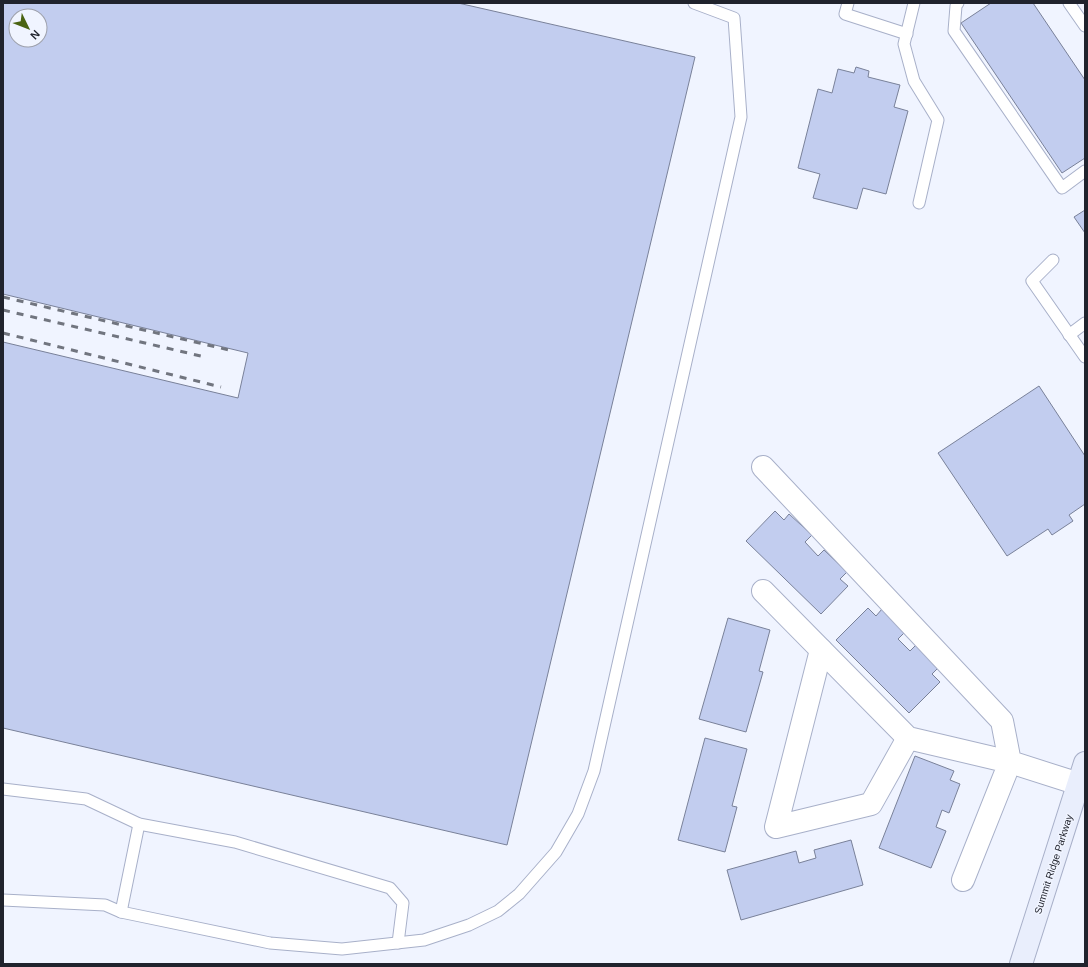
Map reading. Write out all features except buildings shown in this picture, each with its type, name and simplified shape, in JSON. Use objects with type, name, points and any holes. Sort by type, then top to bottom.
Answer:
[{"type":"street","points":[[763,467],[1002,721],[1010,762],[964,880]]},
{"type":"street","points":[[763,591],[908,738],[1010,762],[1082,785]]},
{"type":"street","points":[[821,650],[776,827],[871,804],[908,738]]},
{"type":"street","name":"Summit Ridge Parkway","points":[[1021,964],[1082,785],[1085,763]]},
{"type":"lane","points":[[3,900],[105,905],[121,912],[270,942],[342,949],[424,940],[468,925],[498,911],[519,894],[556,852],[578,814],[594,771],[741,117],[734,18],[694,3]]},
{"type":"lane","points":[[848,3],[845,14],[907,34]]},
{"type":"lane","points":[[914,3],[904,44],[914,81],[938,120],[919,203]]},
{"type":"lane","points":[[958,3],[956,6],[954,31],[1062,188],[1085,171]]},
{"type":"lane","points":[[1069,3],[1085,26]]},
{"type":"lane","points":[[1053,260],[1032,281],[1085,357]]},
{"type":"lane","points":[[1069,335],[1085,324]]},
{"type":"lane","points":[[3,789],[86,799],[139,824],[235,842],[390,888],[403,903],[398,942]]},
{"type":"lane","points":[[121,912],[139,824]]},
{"type":"railway","points":[[3,297],[229,350]]},
{"type":"railway","points":[[3,310],[205,357]]},
{"type":"railway","points":[[3,333],[221,387]]}]
